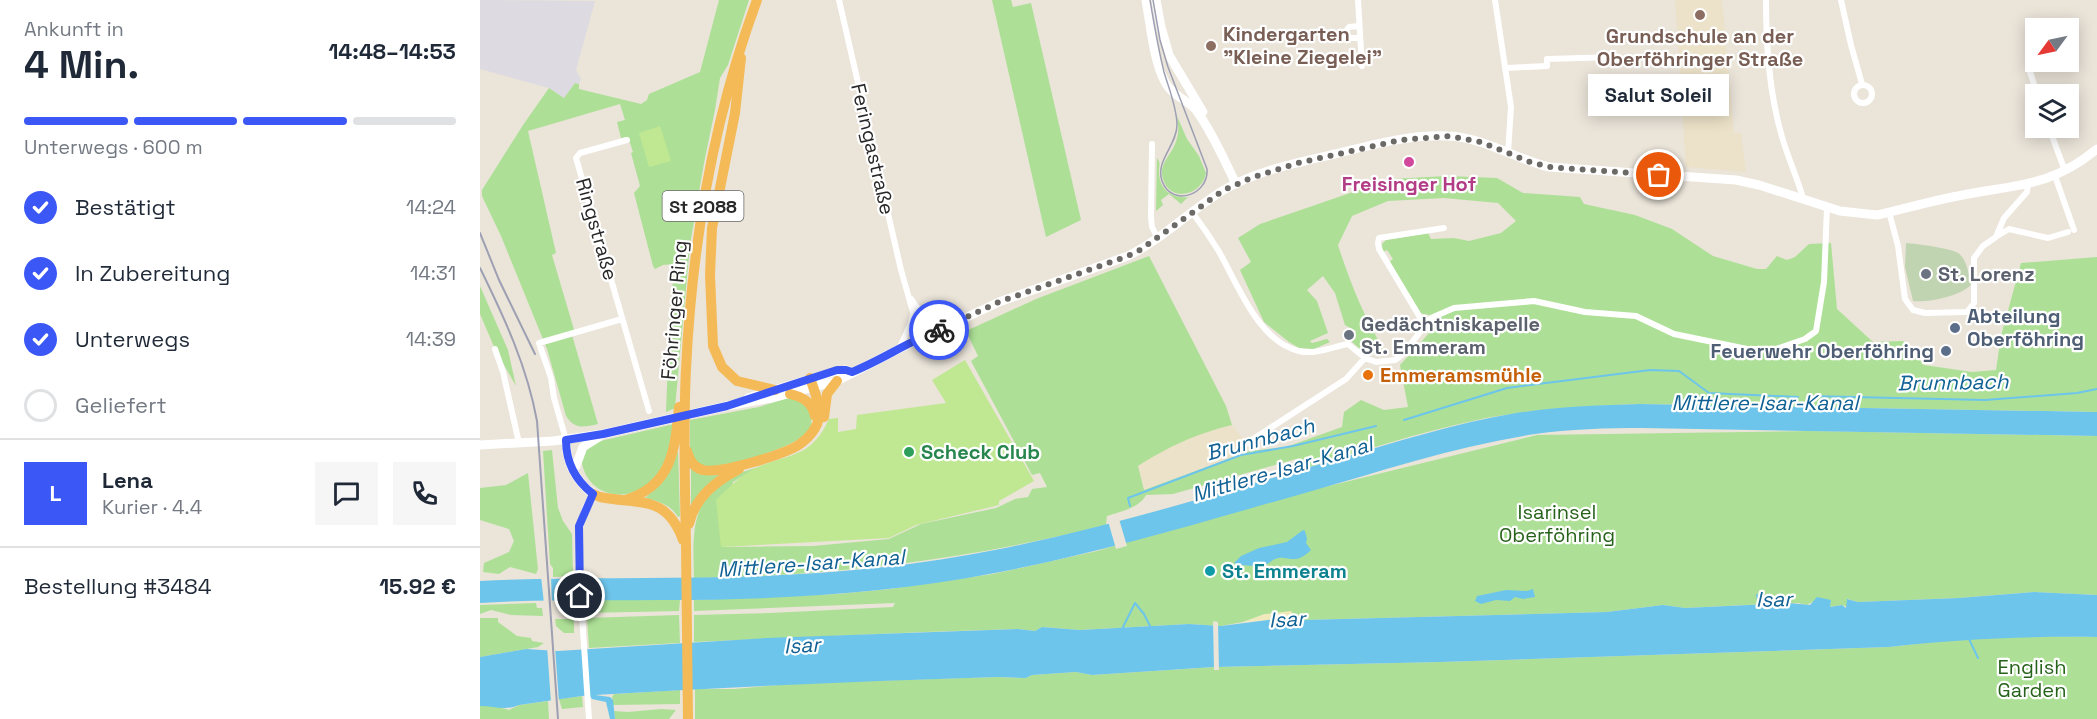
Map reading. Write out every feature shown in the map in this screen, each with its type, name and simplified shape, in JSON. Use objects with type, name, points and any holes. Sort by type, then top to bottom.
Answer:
[{"type":"highway","name":"Föhringer Ring","points":[[686,554],[684,438],[686,370],[696,246],[720,122],[741,45],[757,0]]},
{"type":"highway","points":[[741,45],[741,73],[735,112],[712,228],[710,275],[713,345],[722,367],[737,381],[775,390]]},
{"type":"highway","points":[[626,500],[654,486],[661,479],[670,460],[675,443],[680,393],[686,370]]},
{"type":"highway","points":[[786,451],[793,452],[815,439],[823,426],[827,394],[837,376]]},
{"type":"highway","points":[[684,438],[691,463],[704,471],[750,463],[786,451],[811,435],[816,425],[819,417],[812,383]]},
{"type":"highway","points":[[790,393],[802,397],[810,404],[815,412],[816,425]]},
{"type":"highway","points":[[686,536],[691,516],[712,486],[750,463]]},
{"type":"highway","points":[[593,494],[656,506],[666,511],[679,528],[686,554]]},
{"type":"highway","name":"St 2088","points":[[686,554],[687,719]]},
{"type":"main road","points":[[1146,0],[1161,71],[1169,88],[1192,106],[1203,121],[1236,184]]},
{"type":"main road","points":[[1156,0],[1169,56],[1190,83],[1203,112],[1203,121]]},
{"type":"main road","points":[[1178,97],[1186,95],[1190,83]]},
{"type":"main road","points":[[727,406],[775,390],[837,376],[848,377],[852,372],[926,335],[999,302],[1128,256],[1236,184],[1282,167],[1401,140],[1449,136],[1481,142],[1549,167],[1741,181],[1827,207],[1864,215],[1877,215],[1960,195],[2028,184],[2066,171],[2097,149]]},
{"type":"main road","points":[[480,445],[566,440],[603,434],[790,393],[812,383]]},
{"type":"main road","points":[[576,471],[583,447],[603,434]]},
{"type":"main road","points":[[566,440],[566,454],[570,466],[576,471],[583,487],[593,494]]},
{"type":"street","name":"Feringastraße","points":[[839,0],[895,243],[916,323],[926,335]]},
{"type":"street","points":[[1358,0],[1362,66]]},
{"type":"street","points":[[1495,0],[1511,107],[1508,153]]},
{"type":"street","points":[[1766,0],[1766,42],[1770,80],[1782,138],[1803,198]]},
{"type":"street","points":[[1841,0],[1863,84]]},
{"type":"street","points":[[1359,26],[1349,27],[1344,34],[1350,38],[1360,38]]},
{"type":"street","points":[[1506,68],[1547,66],[1547,59],[1615,57]]},
{"type":"street","points":[[2053,138],[2066,171]]},
{"type":"street","name":"Ringstraße","points":[[627,140],[580,153],[576,158],[649,411]]},
{"type":"street","points":[[1152,144],[1151,217],[1153,232],[1157,237]]},
{"type":"street","points":[[1889,212],[1898,246],[1905,299],[1913,310],[1925,313],[1966,312],[1974,303],[1974,258],[1983,246],[2009,229],[2048,238],[2071,231],[2055,176]]},
{"type":"street","points":[[1996,237],[2004,218],[2027,192],[2028,184]]},
{"type":"street","points":[[1192,212],[1268,333],[1289,348],[1311,352],[1348,344],[1365,358],[1376,362],[1395,360],[1402,355],[1431,318],[1454,308],[1534,301],[1585,312],[1636,316],[1661,330],[1685,337],[1747,349],[1776,350],[1804,339],[1816,331],[1824,282],[1827,207]]},
{"type":"street","points":[[1426,324],[1379,249],[1378,243],[1379,238],[1444,228]]},
{"type":"street","name":"Feringastraße","points":[[910,297],[924,316]]},
{"type":"street","points":[[897,351],[911,323],[913,310]]},
{"type":"street","points":[[924,316],[936,320],[961,320]]},
{"type":"street","points":[[924,316],[928,323],[926,335]]},
{"type":"street","points":[[566,440],[551,378],[538,344],[622,319]]},
{"type":"street","points":[[495,349],[503,372],[519,443]]},
{"type":"street","points":[[1247,443],[1346,380],[1365,358]]},
{"type":"street","points":[[589,717],[579,572],[579,526],[593,494]]},
{"type":"shaded area","points":[[480,0],[595,1],[576,70],[581,79],[579,84],[575,83],[564,98],[549,88],[480,69]]},
{"type":"shaded area","points":[[1675,0],[1722,0],[1734,133],[1741,133],[1746,172],[1686,167]]},
{"type":"shaded area","points":[[1232,425],[1247,443],[1250,451],[1144,490],[1138,466],[1166,448],[1202,432]]},
{"type":"green space","points":[[719,0],[749,0],[728,65],[720,78],[704,163],[690,245],[675,408],[666,412],[670,309],[675,264],[663,265],[655,269],[653,266],[634,193],[640,186],[631,153],[633,152],[628,137],[621,138],[617,122],[625,120],[620,104],[528,131],[556,253],[552,255],[598,424],[584,426],[573,424],[566,416],[547,349],[501,236],[482,196],[482,190],[549,88],[564,98],[575,83],[579,84],[579,89],[641,104],[647,100],[649,94],[700,72]]},
{"type":"green space","points":[[992,0],[1011,0],[1013,7],[1031,3],[1081,220],[1046,237]]},
{"type":"green space","points":[[1177,116],[1206,173],[1199,187],[1186,194],[1179,194],[1167,187],[1162,174],[1162,169],[1177,137]]},
{"type":"green space","points":[[660,126],[671,161],[649,167],[639,133]]},
{"type":"green space","points":[[1157,158],[1160,178],[1165,189],[1179,197],[1192,197],[1187,198],[1181,204],[1169,194],[1161,200],[1163,205],[1156,211]]},
{"type":"green space","points":[[1447,176],[1497,178],[1523,193],[1580,197],[1584,204],[1635,215],[1672,229],[1713,256],[1757,269],[1766,269],[1777,256],[1787,260],[1795,257],[1809,244],[1831,243],[1837,309],[1873,342],[1903,341],[1924,365],[1972,372],[1996,370],[2001,336],[2021,263],[2097,257],[2097,412],[1640,404],[1538,411],[1497,416],[1454,425],[1296,471],[1296,459],[1173,494],[1146,495],[1134,506],[1107,516],[1106,525],[1055,537],[901,564],[798,574],[694,578],[694,534],[701,507],[718,485],[735,475],[758,467],[733,482],[721,547],[813,546],[889,539],[921,524],[996,508],[1015,499],[1028,497],[1032,489],[1047,487],[1040,473],[1032,475],[971,361],[978,356],[966,331],[1036,299],[1149,256],[1226,406],[1232,425],[1183,441],[1138,466],[1144,490],[1250,451],[1286,447],[1342,427],[1344,412],[1361,400],[1384,410],[1408,407],[1400,365],[1430,332],[1428,329],[1433,324],[1429,315],[1419,313],[1389,262],[1393,259],[1387,250],[1383,252],[1382,244],[1386,240],[1428,233],[1431,239],[1454,238],[1469,241],[1501,233],[1516,221],[1498,203],[1444,198],[1388,201],[1352,216],[1338,245],[1358,298],[1383,348],[1366,354],[1352,342],[1356,331],[1345,325],[1335,293],[1323,276],[1307,290],[1317,301],[1328,333],[1310,341],[1312,343],[1327,339],[1330,342],[1314,349],[1299,348],[1264,322],[1240,270],[1251,262],[1238,238],[1260,224],[1391,179]]},
{"type":"green space","points":[[1906,243],[1958,253],[1966,263],[1971,285],[1944,298],[1913,301],[1905,267]]},
{"type":"green space","points":[[480,286],[508,350],[516,386],[495,349],[480,314]]},
{"type":"green space","name":"Scheck Club","points":[[965,360],[1034,481],[999,501],[999,505],[916,525],[889,538],[721,547],[716,500],[742,476],[760,466],[809,447],[823,431],[829,419],[838,418],[838,432],[856,429],[857,415],[946,403],[932,380]]},
{"type":"green space","points":[[788,398],[798,399],[811,412],[811,427],[798,440],[764,454],[722,465],[701,467],[690,452],[690,420],[759,407]]},
{"type":"green space","points":[[674,424],[661,472],[651,485],[629,494],[618,495],[592,484],[583,466],[581,455],[592,443]]},
{"type":"green space","name":"Isarinsel Oberföhring","points":[[1811,431],[2097,436],[2097,595],[2034,592],[1858,602],[1848,599],[1848,607],[1842,605],[1829,607],[1831,601],[1814,601],[1807,605],[1798,603],[1685,608],[1663,605],[1607,612],[1303,620],[1295,618],[1293,614],[1265,614],[1243,622],[1221,626],[1189,624],[1080,630],[1042,627],[1035,631],[1018,629],[925,632],[694,642],[694,615],[893,607],[895,603],[694,611],[694,600],[838,594],[993,574],[1097,551],[1276,499],[1537,435]]},
{"type":"green space","points":[[552,450],[558,508],[572,534],[573,576],[553,577],[553,568],[550,564],[543,451]]},
{"type":"green space","points":[[678,451],[680,516],[678,517],[667,506],[645,498],[665,477]]},
{"type":"green space","points":[[691,469],[721,473],[703,489],[691,506]]},
{"type":"green space","points":[[528,473],[538,569],[536,574],[510,567],[499,574],[483,572],[484,563],[509,552],[514,541],[509,529],[480,520],[480,488],[506,485]]},
{"type":"green space","points":[[586,600],[680,600],[679,611],[586,613]]},
{"type":"green space","points":[[536,603],[537,608],[542,608],[543,616],[511,615],[491,610],[480,614],[480,605]]},
{"type":"green space","points":[[679,615],[680,643],[589,648],[587,618]]},
{"type":"green space","points":[[480,618],[498,618],[498,622],[517,636],[544,643],[538,647],[480,657]]},
{"type":"green space","points":[[555,619],[574,619],[574,633],[564,633],[556,626]]},
{"type":"green space","name":"English Garden","points":[[2023,636],[2097,637],[2097,719],[695,719],[695,689],[734,689],[801,683],[1026,678],[1032,675],[1076,672],[1092,675],[1214,667],[1889,647]]},
{"type":"green space","points":[[680,690],[680,704],[613,705],[614,694]]},
{"type":"green space","points":[[582,696],[583,707],[562,709],[559,699]]},
{"type":"green space","points":[[548,701],[549,719],[480,719],[480,706],[496,706],[509,710],[519,705]]},
{"type":"green space","points":[[676,710],[669,719],[615,719],[614,711]]},
{"type":"sand","points":[[1291,611],[1295,618],[1243,622],[1265,614]]},
{"type":"water","points":[[1640,404],[2097,412],[2097,436],[1642,428],[1548,432],[1448,452],[1112,547],[954,580],[872,591],[789,597],[480,603],[480,581],[797,574],[865,569],[966,555],[1043,540],[1128,519],[1471,422],[1547,409]]},
{"type":"water","points":[[1303,530],[1307,539],[1306,543],[1311,550],[1300,558],[1274,559],[1260,566],[1234,563],[1241,556],[1259,548],[1287,542]]},
{"type":"water","points":[[1533,589],[1535,597],[1523,599],[1515,597],[1510,601],[1496,600],[1481,604],[1475,601],[1477,596],[1506,590]]},
{"type":"water","name":"Isar","points":[[2034,592],[2097,595],[2097,637],[1993,639],[1889,647],[1214,667],[1092,675],[1076,672],[1032,675],[1026,678],[846,682],[595,695],[610,697],[613,700],[615,719],[610,719],[606,702],[592,699],[589,695],[509,708],[480,706],[480,657],[526,649],[558,651],[766,638],[1018,629],[1035,631],[1042,627],[1080,630],[1189,624],[1221,626],[1284,618],[1303,620],[1607,612],[1663,605],[1685,608],[1789,603],[1810,605],[1817,597],[1831,600],[1830,607],[1842,605],[1846,608],[1847,599],[1858,602]]},
{"type":"pier","points":[[1119,519],[1127,546],[1116,549],[1108,521]]},
{"type":"pier","points":[[552,575],[552,604],[544,604],[541,576]]},
{"type":"pier","points":[[1213,621],[1218,622],[1219,670],[1214,670]]},
{"type":"pier","points":[[547,646],[555,647],[559,702],[551,703]]},
{"type":"waterway","name":"Brunnbach","points":[[1404,420],[1507,388],[1650,370],[1679,371],[1709,393],[1798,397]]},
{"type":"waterway","name":"Brunnbach","points":[[1809,396],[1985,400],[2077,393],[2097,389]]},
{"type":"waterway","name":"Brunnbach","points":[[1130,506],[1128,498],[1241,455],[1293,446],[1376,426]]},
{"type":"waterway","name":"Isar","points":[[1757,595],[1758,600]]},
{"type":"waterway","name":"Brunnbach","points":[[1124,629],[1135,603],[1150,626]]},
{"type":"waterway","points":[[1969,639],[1978,658]]},
{"type":"tram line","points":[[1150,0],[1164,72],[1177,119],[1174,139],[1161,167],[1162,181],[1174,194],[1189,195],[1202,186],[1207,169],[1168,67],[1160,40],[1153,0]]},
{"type":"railway","points":[[480,233],[499,280],[535,354]]},
{"type":"railway","points":[[480,268],[521,361],[537,421],[558,719]]},
{"type":"way so far","points":[[939,330],[999,302],[1128,256],[1140,250],[1224,190],[1282,167],[1364,147],[1401,140],[1449,136],[1481,142],[1530,162],[1549,167],[1659,175]]},
{"type":"place","name":"Grundschule an der Oberföhringer Straße","points":[[1700,15]]},
{"type":"place","name":"Kindergarten \"Kleine Ziegelei\"","points":[[1211,46]]},
{"type":"place","name":"Freisinger Hof","points":[[1409,162]]},
{"type":"place","name":"Salut Soleil","points":[[1659,175]]},
{"type":"place","name":"St. Lorenz","points":[[1926,274]]},
{"type":"place","name":"Abteilung Oberföhring","points":[[1955,328]]},
{"type":"place","name":"Gedächtniskapelle St. Emmeram","points":[[1349,335]]},
{"type":"place","name":"Feuerwehr Oberföhring","points":[[1946,351]]},
{"type":"place","name":"Emmeramsmühle","points":[[1368,375]]},
{"type":"place","name":"Scheck Club","points":[[909,452]]},
{"type":"place","name":"St. Emmeram","points":[[1210,571]]},
{"type":"route","points":[[580,596],[579,526],[593,494],[583,487],[570,466],[566,454],[566,440],[727,406],[837,370],[852,372],[939,330]]},
{"type":"water label","name":"Mittlere-Isar-Kanal","points":[[1765,402]]},
{"type":"water label","name":"Mittlere-Isar-Kanal","points":[[1282,469]]},
{"type":"water label","name":"Mittlere-Isar-Kanal","points":[[811,563]]}]
